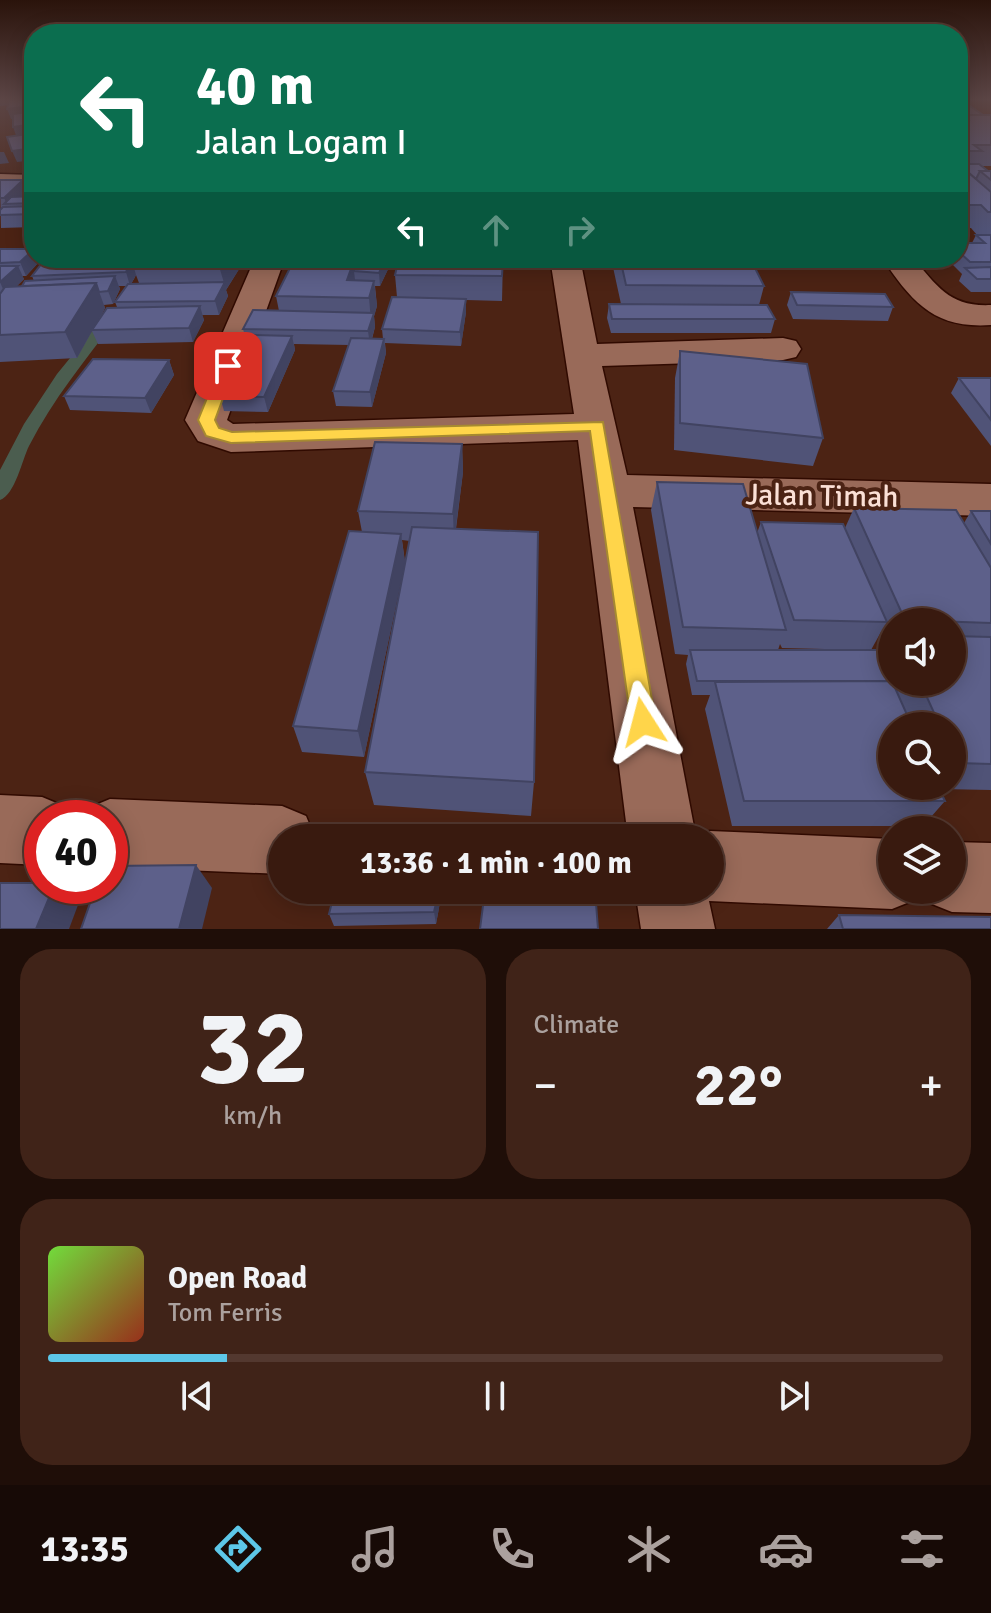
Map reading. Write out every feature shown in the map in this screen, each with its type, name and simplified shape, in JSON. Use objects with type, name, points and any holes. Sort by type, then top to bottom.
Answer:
[{"type":"street","points":[[0,182],[24,183]]},
{"type":"street","points":[[266,268],[206,420],[213,432],[231,438],[597,426]]},
{"type":"street","points":[[567,268],[581,356],[597,426],[660,824]]},
{"type":"street","points":[[905,268],[933,302],[951,314],[973,318],[991,315]]},
{"type":"street","points":[[581,356],[783,349]]},
{"type":"street","name":"Jalan Timah","points":[[606,490],[991,500]]},
{"type":"street","points":[[0,829],[24,830]]},
{"type":"street","points":[[128,834],[268,839]]},
{"type":"street","points":[[724,867],[878,873]]},
{"type":"street","points":[[966,877],[991,878]]},
{"type":"street","points":[[674,904],[678,929]]},
{"type":"building","points":[[9,143],[24,143],[24,149],[12,151]]},
{"type":"building","points":[[968,143],[991,143],[974,145],[982,151],[968,151]]},
{"type":"building","points":[[968,164],[979,164],[988,171],[980,171],[976,179],[968,172]]},
{"type":"building","points":[[980,171],[991,171],[991,180]]},
{"type":"building","points":[[968,172],[991,192],[991,212],[981,205],[968,205]]},
{"type":"building","points":[[0,180],[23,180],[4,198],[0,198]]},
{"type":"building","points":[[24,196],[24,203],[4,204],[11,197]]},
{"type":"building","points":[[24,206],[24,214],[0,215],[3,207]]},
{"type":"building","points":[[976,235],[991,235],[991,262],[970,262],[968,243],[985,243]]},
{"type":"building","points":[[0,249],[24,249],[24,258],[20,262],[0,263]]},
{"type":"building","points":[[0,266],[18,266],[0,282]]},
{"type":"building","points":[[991,267],[991,279],[977,279],[965,268]]},
{"type":"building","points":[[38,268],[128,268],[126,272],[32,276]]},
{"type":"building","points":[[290,268],[351,268],[347,280],[374,281],[369,298],[276,296]]},
{"type":"building","points":[[354,268],[381,268],[379,273],[354,271]]},
{"type":"building","points":[[397,268],[502,268],[502,276],[395,275]]},
{"type":"building","points":[[622,268],[755,268],[764,286],[626,285]]},
{"type":"building","points":[[115,276],[108,291],[99,292],[96,283],[22,286],[25,281]]},
{"type":"building","points":[[225,282],[215,301],[115,302],[128,284]]},
{"type":"building","points":[[96,283],[65,332],[0,335],[0,294],[5,287]]},
{"type":"building","points":[[791,292],[885,294],[893,307],[797,305]]},
{"type":"building","points":[[392,297],[466,299],[460,332],[382,329]]},
{"type":"building","points":[[609,304],[767,305],[775,319],[612,319]]},
{"type":"building","points":[[200,306],[189,328],[92,330],[107,308]]},
{"type":"building","points":[[253,310],[374,313],[368,331],[243,329]]},
{"type":"building","points":[[253,335],[292,336],[264,397],[220,396]]},
{"type":"building","points":[[351,338],[384,339],[370,392],[333,391]]},
{"type":"building","points":[[680,351],[807,364],[823,438],[680,423]]},
{"type":"building","points":[[93,359],[169,360],[145,398],[64,396]]},
{"type":"building","points":[[959,378],[991,378],[991,420]]},
{"type":"building","points":[[375,442],[462,444],[453,514],[358,511]]},
{"type":"building","points":[[657,482],[743,484],[786,630],[683,627]]},
{"type":"building","points":[[854,508],[956,510],[991,568],[991,623],[966,622],[966,608],[900,608]]},
{"type":"building","points":[[971,511],[991,511],[991,544]]},
{"type":"building","points":[[761,522],[843,524],[881,608],[878,608],[878,622],[794,620]]},
{"type":"building","points":[[412,527],[538,532],[534,782],[365,772]]},
{"type":"building","points":[[349,531],[401,534],[358,731],[293,726]]},
{"type":"building","points":[[966,636],[991,637],[991,764],[966,763],[966,712],[934,712],[926,696],[966,696]]},
{"type":"building","points":[[690,650],[878,650],[878,681],[697,681]]},
{"type":"building","points":[[878,681],[878,696],[899,696],[906,712],[878,712],[878,800],[945,801],[744,801],[715,682]]},
{"type":"building","points":[[196,865],[179,929],[81,929],[90,904],[128,904],[128,866]]},
{"type":"building","points":[[0,883],[24,883],[24,904],[46,904],[36,929],[0,929]]},
{"type":"building","points":[[332,904],[436,904],[434,912],[329,914]]},
{"type":"building","points":[[483,904],[596,904],[598,929],[480,929]]},
{"type":"building","points":[[839,915],[991,917],[991,929],[843,929]]},
{"type":"waterway","points":[[0,493],[20,447],[47,400],[111,317]]},
{"type":"route","points":[[228,366],[206,420],[213,432],[231,438],[597,426],[643,722]]}]
